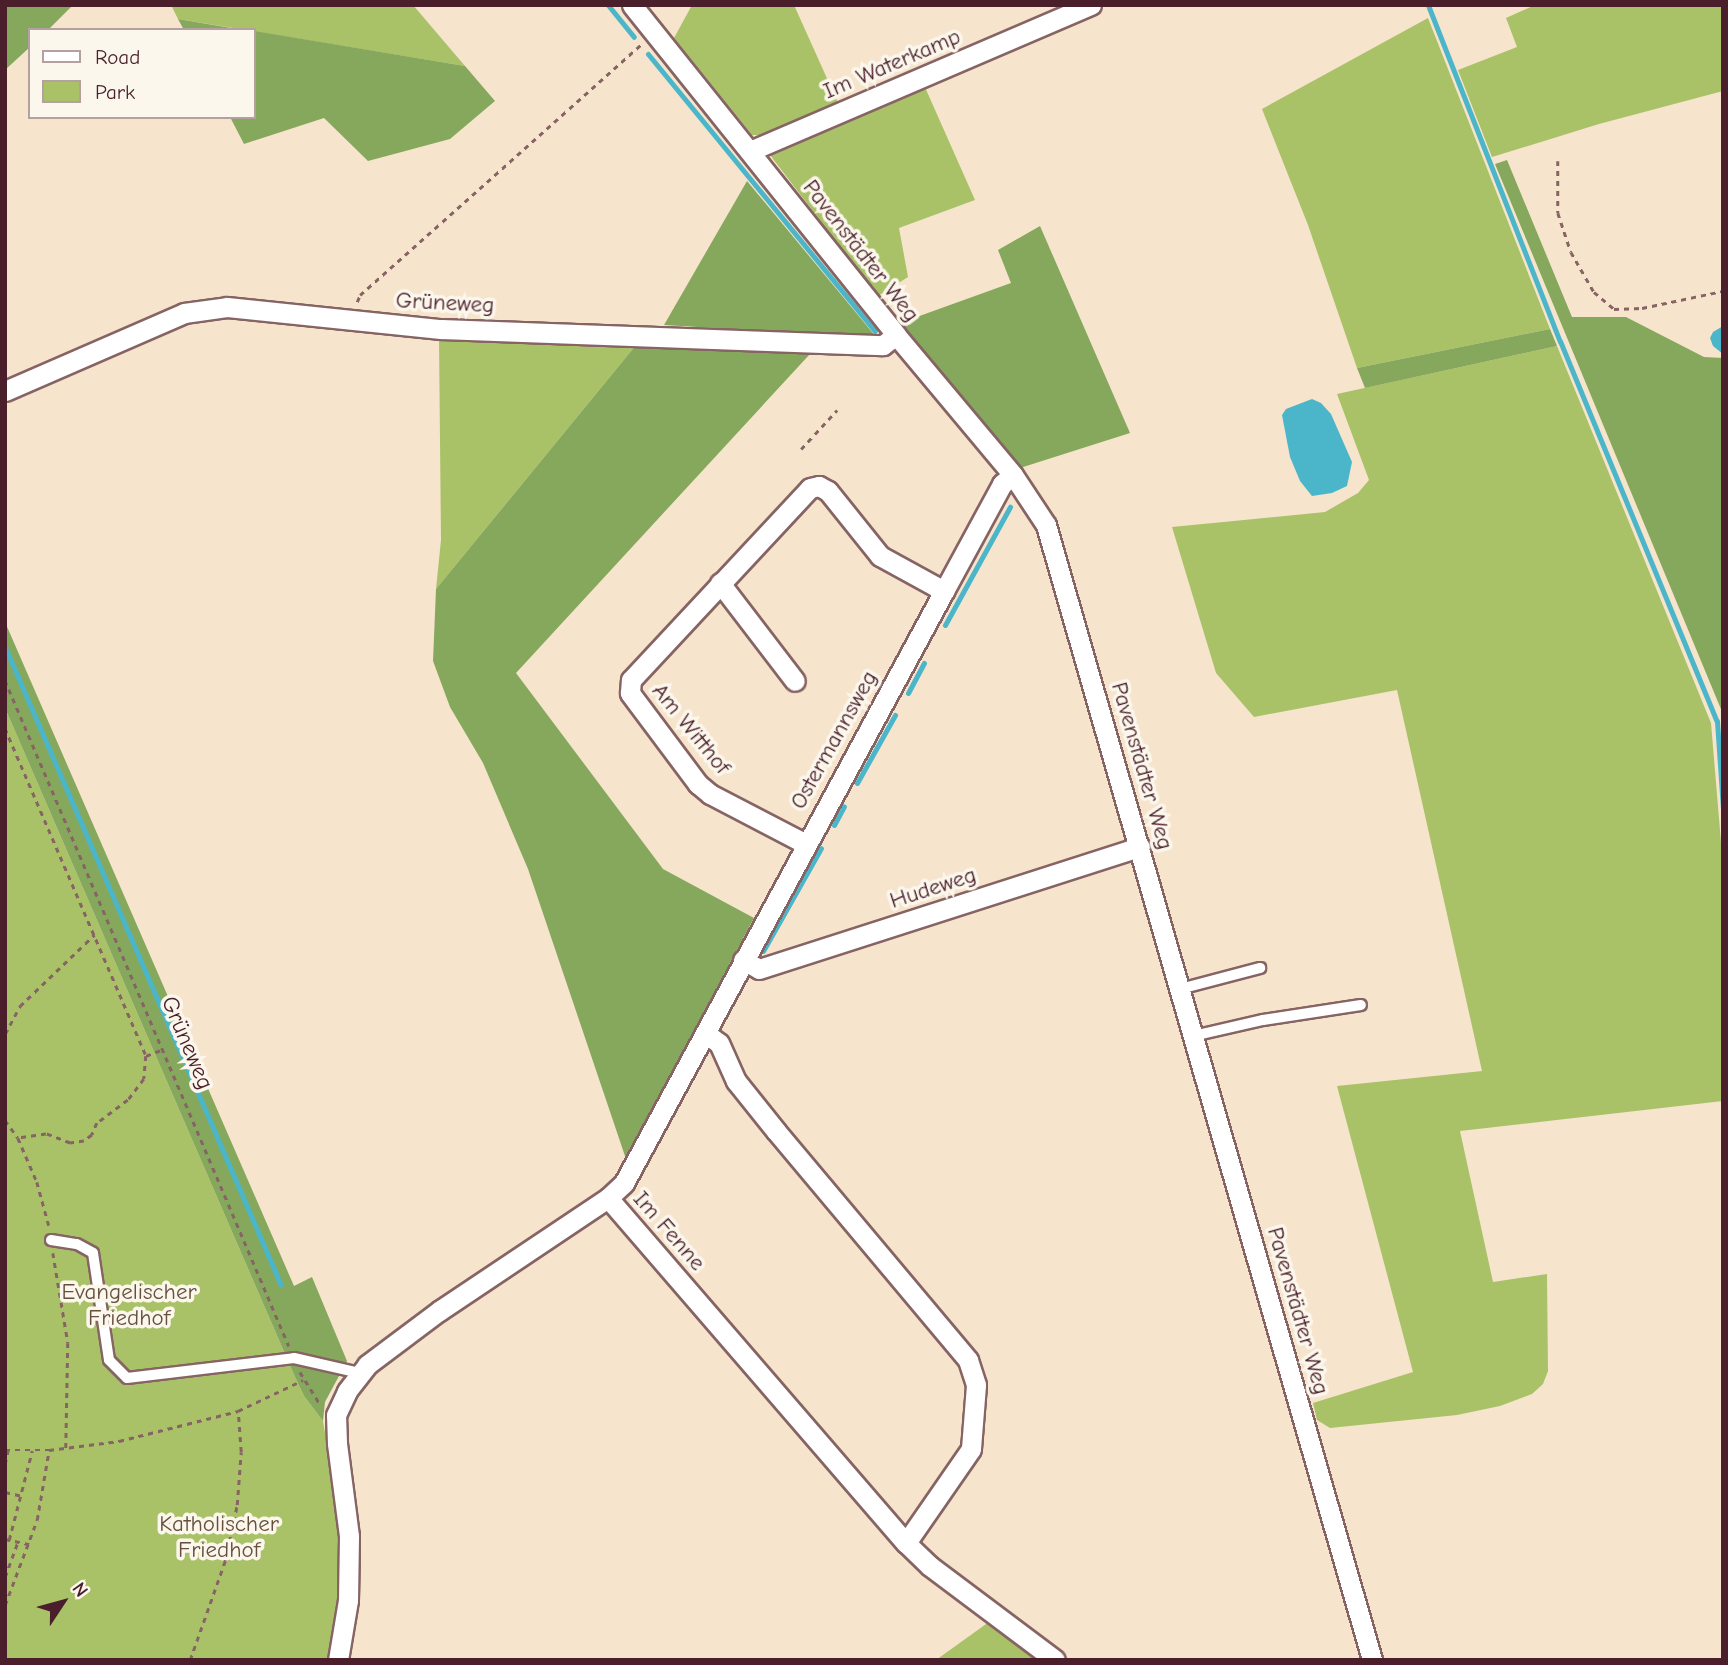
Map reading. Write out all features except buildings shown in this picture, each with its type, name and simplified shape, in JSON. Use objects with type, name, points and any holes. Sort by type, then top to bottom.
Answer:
[{"type":"street","name":"Pavenstädter Weg","points":[[632,5],[896,335],[1013,475],[1046,524],[1372,1660]]},
{"type":"street","name":"Im Waterkamp","points":[[750,151],[1091,5]]},
{"type":"street","name":"Grüneweg","points":[[5,391],[184,313],[227,307],[441,329],[883,345],[896,335]]},
{"type":"street","name":"Ostermannsweg","points":[[608,1198],[624,1183],[1002,484],[1013,475]]},
{"type":"street","name":"Am Witthof","points":[[806,844],[710,794],[698,784],[630,693],[631,680],[810,488],[819,486],[828,491],[880,556],[944,590]]},
{"type":"street","points":[[720,583],[794,681]]},
{"type":"street","name":"Hudeweg","points":[[743,960],[759,969],[1140,847]]},
{"type":"street","points":[[705,1033],[719,1042],[736,1081],[776,1131],[968,1360],[976,1385],[971,1449],[906,1543]]},
{"type":"street","name":"Im Fenne","points":[[336,1415],[360,1373],[439,1311],[608,1198],[906,1543],[930,1566],[1055,1660]]},
{"type":"street","points":[[336,1415],[349,1536],[348,1600],[338,1660]]},
{"type":"lane","points":[[1180,989],[1260,968]]},
{"type":"lane","points":[[1194,1036],[1263,1020],[1361,1005]]},
{"type":"lane","points":[[51,1240],[77,1244],[93,1254],[109,1360],[127,1378],[294,1358],[360,1373]]},
{"type":"path","points":[[348,321],[360,295],[655,33]]},
{"type":"path","points":[[1558,161],[1559,214],[1571,252],[1594,292],[1614,309],[1642,308],[1723,291]]},
{"type":"path","points":[[801,449],[837,410]]},
{"type":"path","name":"Grüneweg","points":[[5,680],[303,1380],[322,1406],[336,1415]]},
{"type":"path","points":[[5,728],[146,1056],[144,1079],[128,1100],[97,1123],[92,1135],[84,1141],[70,1143],[46,1134],[18,1138]]},
{"type":"path","points":[[5,1034],[20,1006],[94,935]]},
{"type":"path","points":[[146,1056],[163,1049]]},
{"type":"path","points":[[5,1120],[18,1138],[37,1182],[51,1240],[68,1343],[66,1448]]},
{"type":"path","points":[[5,1464],[7,1450],[49,1450],[119,1441],[237,1411],[303,1380]]},
{"type":"path","points":[[190,1660],[225,1561],[237,1505],[241,1452],[237,1411]]},
{"type":"path","points":[[5,1605],[30,1544],[46,1485],[49,1450]]},
{"type":"path","points":[[30,1544],[7,1539],[22,1496],[32,1451]]},
{"type":"path","points":[[5,1492],[22,1496]]},
{"type":"path","points":[[5,1577],[18,1542]]},
{"type":"green space","points":[[5,5],[73,5],[50,28],[28,28],[28,49],[5,70]]},
{"type":"green space","points":[[171,5],[413,5],[465,66],[256,32],[256,28],[233,28],[178,19]]},
{"type":"green space","points":[[692,5],[794,5],[839,105],[770,135],[752,135],[674,38]]},
{"type":"green space","points":[[1535,5],[1723,5],[1723,91],[1599,124],[1492,157],[1458,70],[1517,47],[1506,18]]},
{"type":"green space","points":[[1428,18],[1550,329],[1357,368],[1308,225],[1262,109]]},
{"type":"green space","points":[[178,19],[231,28],[183,28]]},
{"type":"green space","points":[[256,31],[465,66],[495,101],[450,139],[368,161],[324,118],[244,144],[231,119],[256,119]]},
{"type":"green space","points":[[924,85],[975,200],[899,228],[908,277],[878,296],[770,155]]},
{"type":"green space","points":[[1507,160],[1572,317],[1626,317],[1704,357],[1723,358],[1723,714],[1495,164]]},
{"type":"green space","points":[[747,181],[877,338],[664,325]]},
{"type":"green space","points":[[1040,226],[1130,433],[1020,468],[900,323],[1011,283],[998,250]]},
{"type":"green space","points":[[1550,329],[1557,346],[1365,388],[1357,368]]},
{"type":"green space","points":[[439,339],[636,345],[436,589],[441,540]]},
{"type":"green space","points":[[636,345],[810,354],[516,673],[663,869],[754,918],[626,1159],[528,869],[483,763],[450,707],[433,661],[436,589]]},
{"type":"green space","points":[[1557,346],[1711,723],[1723,866],[1723,1101],[1460,1131],[1493,1282],[1547,1274],[1548,1371],[1543,1384],[1532,1394],[1500,1406],[1457,1415],[1330,1428],[1317,1420],[1313,1403],[1413,1372],[1337,1086],[1482,1071],[1397,690],[1254,717],[1216,673],[1172,527],[1325,512],[1358,493],[1369,480],[1337,394]]},
{"type":"green space","points":[[5,622],[294,1286],[312,1277],[347,1361],[325,1402],[323,1421],[304,1396],[295,1377],[5,708]]},
{"type":"green space","points":[[5,708],[295,1377],[304,1396],[323,1421],[343,1538],[341,1601],[327,1660],[5,1660]]},
{"type":"green space","points":[[993,1619],[1049,1660],[936,1660]]},
{"type":"water","points":[[1723,326],[1723,354],[1713,346],[1710,338],[1713,332]]},
{"type":"water","points":[[1312,399],[1321,403],[1331,414],[1352,462],[1347,486],[1332,493],[1312,496],[1300,481],[1290,457],[1282,415],[1286,409]]},
{"type":"waterway","points":[[608,5],[634,37]]},
{"type":"waterway","points":[[1428,5],[1560,341],[1717,721],[1723,809]]},
{"type":"waterway","points":[[648,54],[875,331]]},
{"type":"waterway","points":[[945,625],[1010,507]]},
{"type":"waterway","points":[[5,647],[281,1285]]},
{"type":"waterway","points":[[908,693],[924,663]]},
{"type":"waterway","points":[[857,783],[895,715]]},
{"type":"waterway","points":[[834,825],[844,806]]},
{"type":"waterway","points":[[763,951],[821,848]]},
{"type":"park label","name":"Evangelischer Friedhof","points":[[129,1305]]},
{"type":"park label","name":"Katholischer Friedhof","points":[[219,1537]]}]
